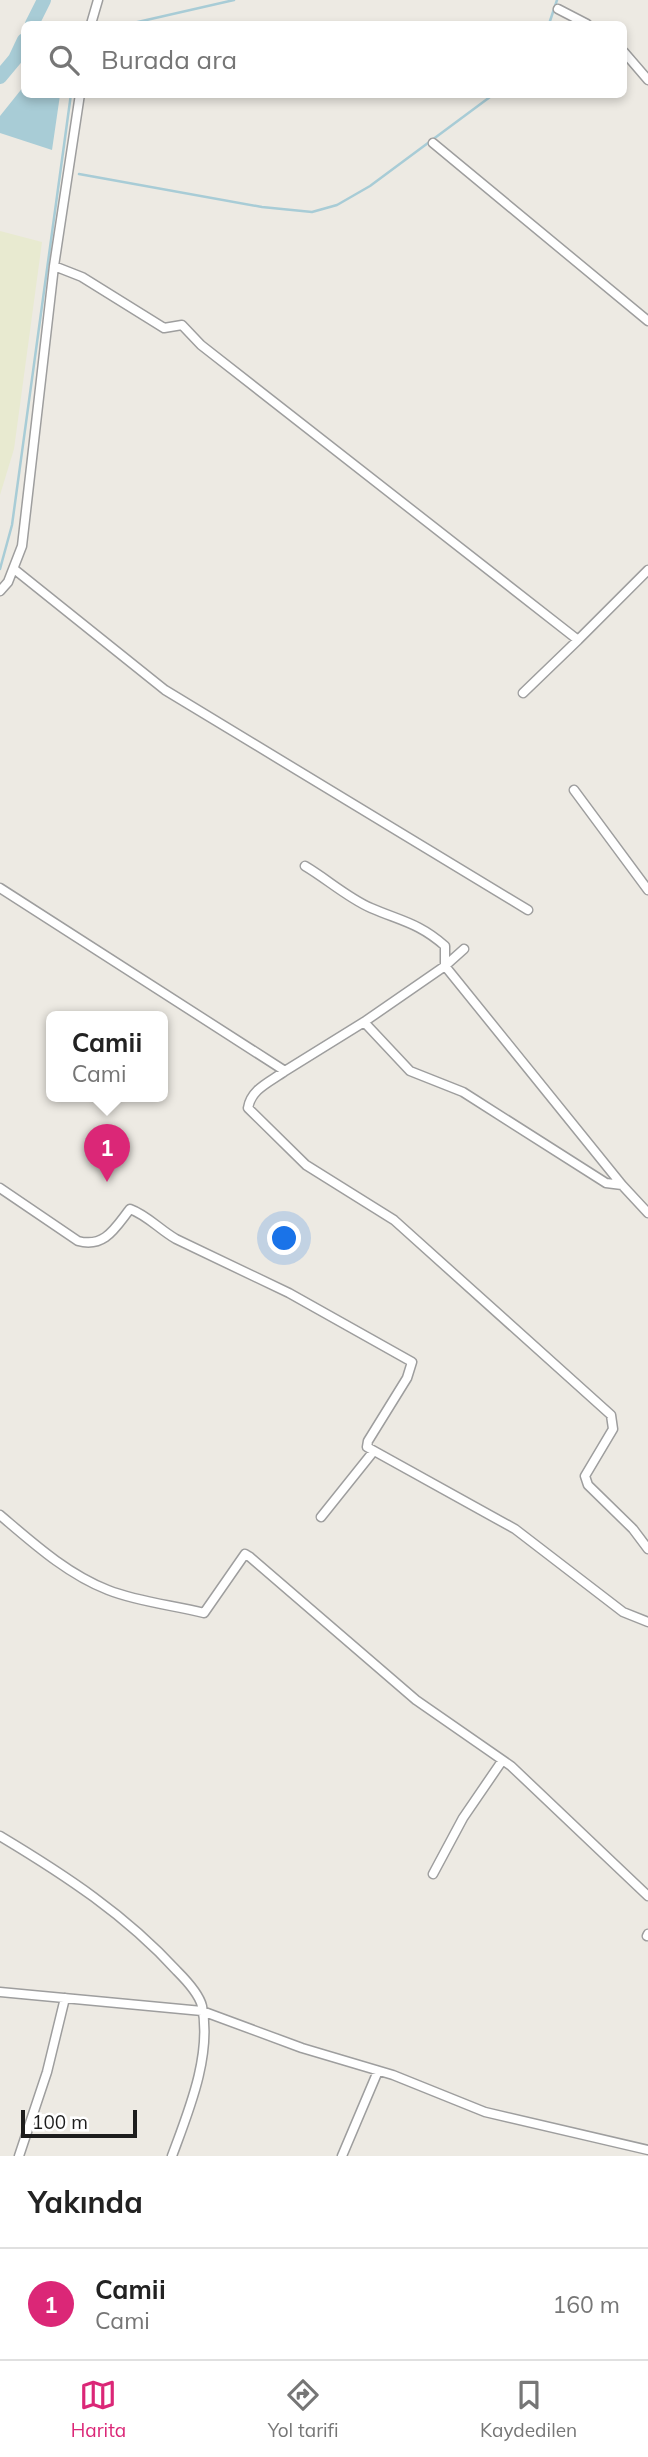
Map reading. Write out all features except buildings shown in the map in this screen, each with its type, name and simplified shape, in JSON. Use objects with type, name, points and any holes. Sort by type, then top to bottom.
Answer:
[{"type":"street","points":[[92,21],[98,0]]},
{"type":"street","points":[[558,9],[581,21]]},
{"type":"street","points":[[627,55],[648,79]]},
{"type":"street","points":[[0,591],[15,569],[22,546],[54,265],[79,98]]},
{"type":"street","points":[[433,143],[648,321]]},
{"type":"street","points":[[54,265],[82,276],[164,328],[182,325],[190,330],[201,345],[578,640]]},
{"type":"street","points":[[15,569],[175,697],[528,910]]},
{"type":"street","points":[[523,694],[648,570]]},
{"type":"street","points":[[574,790],[648,890]]},
{"type":"street","points":[[306,866],[370,908],[406,919],[445,946],[445,966],[622,1185],[648,1213]]},
{"type":"street","points":[[0,888],[285,1071]]},
{"type":"street","points":[[464,949],[445,966],[364,1022],[255,1092],[250,1098],[248,1108],[306,1164],[394,1220],[611,1415],[613,1429],[584,1476],[588,1485],[648,1549]]},
{"type":"street","points":[[364,1022],[399,1062],[418,1076],[463,1092],[606,1183],[622,1185]]},
{"type":"street","points":[[0,1188],[78,1241],[91,1244],[105,1240],[130,1209],[138,1212],[167,1234],[289,1293],[412,1362],[407,1378],[368,1441],[367,1447],[515,1529],[622,1612],[648,1622]]},
{"type":"street","points":[[321,1517],[373,1452]]},
{"type":"street","points":[[0,1515],[69,1570],[107,1590],[146,1602],[204,1613],[245,1555],[250,1557],[416,1700],[502,1761],[648,1896]]},
{"type":"street","points":[[433,1874],[463,1818],[502,1761]]},
{"type":"street","points":[[0,1836],[115,1910],[185,1979],[201,2002],[204,2045],[189,2109],[172,2156]]},
{"type":"street","points":[[0,1992],[202,2011],[302,2048],[378,2071],[485,2112],[641,2152]]},
{"type":"street","points":[[19,2156],[47,2071],[65,1998]]},
{"type":"street","points":[[342,2156],[378,2071]]},
{"type":"green space","points":[[0,231],[42,242],[14,449],[0,495]]},
{"type":"water","points":[[21,90],[21,98],[60,98],[52,150],[0,133],[0,116]]},
{"type":"waterway","points":[[34,21],[44,0]]},
{"type":"waterway","points":[[142,21],[234,0]]},
{"type":"waterway","points":[[550,21],[557,0]]},
{"type":"waterway","points":[[0,77],[15,59],[21,46]]},
{"type":"waterway","points":[[15,59],[21,57]]},
{"type":"waterway","points":[[0,569],[12,525],[70,98]]},
{"type":"waterway","points":[[79,174],[262,207],[312,212],[337,205],[370,186],[489,98]]},
{"type":"place","name":"Camii","points":[[107,1182]]}]
